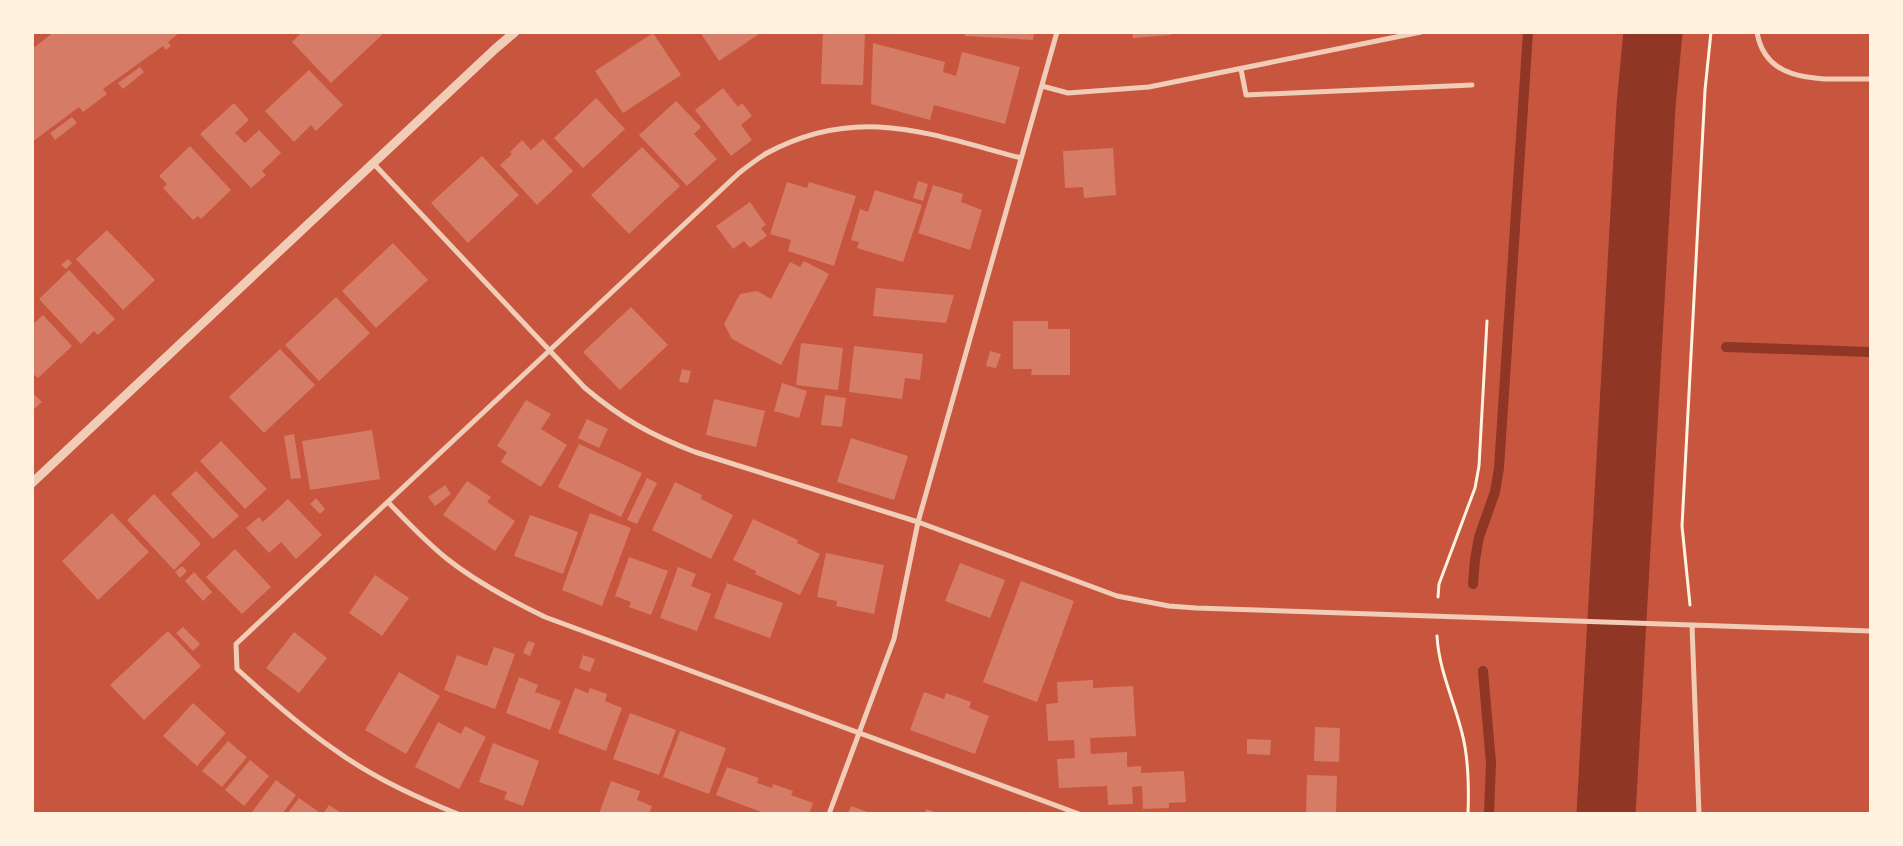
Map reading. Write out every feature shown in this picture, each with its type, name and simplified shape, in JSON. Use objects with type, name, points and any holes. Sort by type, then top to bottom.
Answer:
[{"type":"street","points":[[32,483],[372,163],[515,32]]},
{"type":"street","points":[[830,814],[894,639],[918,522],[1057,32]]},
{"type":"street","points":[[1042,86],[1068,93],[1149,87],[1421,32]]},
{"type":"street","points":[[1757,32],[1763,51],[1774,65],[1789,74],[1806,78],[1870,78]]},
{"type":"street","points":[[1241,69],[1246,95],[1472,85]]},
{"type":"street","points":[[458,814],[367,771],[306,729],[237,669],[236,644],[739,173],[765,154],[795,140],[826,130],[859,126],[891,126],[923,132],[1021,158]]},
{"type":"street","points":[[372,163],[586,388],[610,409],[637,426],[665,440],[918,522],[1117,596],[1178,607],[1870,631]]},
{"type":"street","points":[[388,502],[417,533],[446,558],[510,601],[581,631],[1079,814]]},
{"type":"street","points":[[1692,625],[1699,814]]},
{"type":"path","points":[[1692,625],[1682,526],[1704,100],[1711,32]]},
{"type":"path","points":[[1468,814],[1466,755],[1462,732],[1443,675],[1438,651],[1437,616],[1439,584],[1476,480],[1487,321]]},
{"type":"building","points":[[54,32],[180,32],[168,42],[171,46],[166,50],[163,46],[103,89],[107,94],[83,112],[79,107],[32,142],[32,49]]},
{"type":"building","points":[[302,32],[385,32],[331,83],[292,42]]},
{"type":"building","points":[[700,32],[762,32],[719,61]]},
{"type":"building","points":[[823,32],[865,32],[863,85],[821,84]]},
{"type":"building","points":[[965,32],[1034,32],[1033,40],[965,36]]},
{"type":"building","points":[[1132,32],[1171,32],[1171,35],[1133,38]]},
{"type":"building","points":[[653,33],[681,75],[623,113],[595,71]]},
{"type":"building","points":[[873,43],[945,62],[943,72],[956,76],[962,52],[1020,67],[1005,124],[934,105],[930,120],[871,104]]},
{"type":"building","points":[[140,67],[144,72],[123,89],[118,83]]},
{"type":"building","points":[[309,70],[343,105],[316,131],[311,125],[294,142],[265,111]]},
{"type":"building","points":[[723,88],[738,107],[742,103],[752,116],[741,125],[752,140],[731,156],[695,110]]},
{"type":"building","points":[[596,98],[625,129],[583,168],[554,138]]},
{"type":"building","points":[[676,101],[701,127],[694,134],[717,159],[687,186],[639,135]]},
{"type":"building","points":[[234,103],[249,120],[235,133],[245,143],[259,130],[281,153],[262,171],[266,175],[251,188],[200,134]]},
{"type":"building","points":[[72,117],[77,123],[55,140],[50,133]]},
{"type":"building","points":[[543,139],[573,171],[537,205],[500,165],[512,154],[510,152],[522,140],[531,150]]},
{"type":"building","points":[[190,146],[231,190],[201,219],[198,216],[193,220],[163,188],[167,184],[159,176]]},
{"type":"building","points":[[642,147],[680,186],[629,234],[591,195]]},
{"type":"building","points":[[1113,148],[1116,195],[1084,198],[1083,187],[1065,188],[1063,151]]},
{"type":"building","points":[[482,156],[519,195],[468,243],[431,203]]},
{"type":"building","points":[[918,181],[928,184],[923,201],[913,198]]},
{"type":"building","points":[[787,182],[807,188],[809,182],[856,196],[834,266],[788,251],[791,240],[770,234]]},
{"type":"building","points":[[933,185],[963,194],[961,202],[982,210],[970,250],[918,233]]},
{"type":"building","points":[[875,190],[922,205],[903,262],[857,248],[859,242],[851,240],[860,209],[868,212]]},
{"type":"building","points":[[750,202],[766,225],[761,228],[767,236],[750,248],[744,241],[733,249],[716,226]]},
{"type":"building","points":[[107,230],[155,280],[123,310],[76,259]]},
{"type":"building","points":[[393,243],[428,280],[376,328],[342,291]]},
{"type":"building","points":[[68,259],[72,263],[66,269],[61,265]]},
{"type":"building","points":[[804,261],[829,274],[781,365],[732,339],[724,324],[740,294],[757,291],[771,299],[790,262],[800,267]]},
{"type":"building","points":[[69,270],[115,319],[98,335],[94,331],[81,344],[39,299]]},
{"type":"building","points":[[876,288],[954,295],[946,323],[873,316]]},
{"type":"building","points":[[336,297],[370,333],[319,381],[285,345]]},
{"type":"building","points":[[631,307],[668,345],[620,390],[583,352]]},
{"type":"building","points":[[43,315],[72,346],[38,378],[32,373],[32,325]]},
{"type":"building","points":[[1013,321],[1048,321],[1048,329],[1070,329],[1070,375],[1031,375],[1032,369],[1013,369]]},
{"type":"building","points":[[801,343],[843,348],[838,390],[796,385]]},
{"type":"building","points":[[854,346],[923,354],[920,380],[905,378],[902,399],[849,392]]},
{"type":"building","points":[[280,349],[315,385],[264,433],[229,397]]},
{"type":"building","points":[[990,351],[1001,354],[996,368],[986,366]]},
{"type":"building","points":[[682,369],[691,371],[688,383],[679,382]]},
{"type":"building","points":[[782,383],[807,391],[799,418],[774,411]]},
{"type":"building","points":[[32,392],[42,402],[32,411]]},
{"type":"building","points":[[825,395],[846,398],[842,427],[821,425]]},
{"type":"building","points":[[714,399],[765,411],[756,447],[706,435]]},
{"type":"building","points":[[526,400],[551,414],[541,429],[567,445],[541,487],[501,462],[507,452],[497,446]]},
{"type":"building","points":[[587,419],[608,429],[599,448],[578,438]]},
{"type":"building","points":[[372,430],[380,479],[310,490],[302,441]]},
{"type":"building","points":[[294,434],[301,478],[291,479],[284,436]]},
{"type":"building","points":[[851,438],[908,456],[894,500],[837,482]]},
{"type":"building","points":[[221,441],[267,489],[245,509],[200,461]]},
{"type":"building","points":[[579,444],[642,473],[621,517],[558,487]]},
{"type":"building","points":[[196,471],[239,516],[213,539],[171,494]]},
{"type":"building","points":[[647,478],[657,483],[637,524],[627,520]]},
{"type":"building","points":[[467,481],[491,497],[487,502],[515,521],[495,551],[443,515]]},
{"type":"building","points":[[675,482],[702,495],[701,499],[733,515],[711,559],[652,530]]},
{"type":"building","points":[[445,485],[451,494],[435,506],[428,497]]},
{"type":"building","points":[[154,494],[201,544],[174,570],[127,520]]},
{"type":"building","points":[[316,498],[325,509],[320,514],[310,504]]},
{"type":"building","points":[[288,499],[322,535],[296,559],[281,542],[269,553],[246,528],[259,517],[263,522]]},
{"type":"building","points":[[112,513],[149,552],[98,600],[62,561]]},
{"type":"building","points":[[590,513],[631,528],[602,606],[562,590]]},
{"type":"building","points":[[530,515],[578,532],[563,574],[514,556]]},
{"type":"building","points":[[753,519],[798,540],[797,543],[820,554],[800,595],[755,574],[756,571],[733,560]]},
{"type":"building","points":[[235,549],[271,587],[242,614],[206,577]]},
{"type":"building","points":[[826,553],[884,565],[874,614],[836,606],[837,601],[817,597]]},
{"type":"building","points":[[629,557],[668,571],[651,615],[629,607],[631,602],[615,596]]},
{"type":"building","points":[[960,563],[1005,580],[990,618],[945,601]]},
{"type":"building","points":[[182,566],[187,571],[180,578],[175,572]]},
{"type":"building","points":[[678,567],[696,574],[691,586],[711,594],[697,631],[660,618]]},
{"type":"building","points":[[194,572],[212,592],[203,601],[185,581]]},
{"type":"building","points":[[375,575],[409,598],[382,636],[349,613]]},
{"type":"building","points":[[1021,581],[1074,601],[1037,702],[983,682]]},
{"type":"building","points":[[727,583],[783,603],[770,638],[714,618]]},
{"type":"building","points":[[183,627],[200,644],[193,651],[176,633]]},
{"type":"building","points":[[168,631],[201,666],[144,720],[110,685]]},
{"type":"building","points":[[294,632],[327,658],[299,693],[266,668]]},
{"type":"building","points":[[528,641],[535,643],[530,656],[523,653]]},
{"type":"building","points":[[494,647],[515,654],[495,709],[444,690],[457,655],[487,666]]},
{"type":"building","points":[[583,655],[595,659],[590,672],[579,668]]},
{"type":"building","points":[[399,672],[440,696],[406,754],[365,730]]},
{"type":"building","points":[[519,677],[538,685],[535,692],[561,701],[550,730],[506,713]]},
{"type":"building","points":[[1093,680],[1093,688],[1133,686],[1136,736],[1090,738],[1091,754],[1127,752],[1127,767],[1141,766],[1141,773],[1184,771],[1186,802],[1169,803],[1169,808],[1143,809],[1142,786],[1132,787],[1133,804],[1108,805],[1107,786],[1059,788],[1057,759],[1075,758],[1074,740],[1048,741],[1046,704],[1058,703],[1057,682]]},
{"type":"building","points":[[575,688],[588,693],[590,688],[607,694],[605,701],[622,708],[606,751],[558,733]]},
{"type":"building","points":[[924,692],[944,699],[946,693],[971,702],[969,708],[989,716],[975,754],[910,730]]},
{"type":"building","points":[[193,703],[226,733],[197,766],[163,736]]},
{"type":"building","points":[[630,713],[676,730],[659,775],[613,759]]},
{"type":"building","points":[[438,722],[461,734],[465,726],[486,737],[459,789],[415,767]]},
{"type":"building","points":[[1315,727],[1340,728],[1339,762],[1314,761]]},
{"type":"building","points":[[680,731],[726,748],[709,794],[663,777]]},
{"type":"building","points":[[1247,739],[1271,740],[1270,755],[1247,754]]},
{"type":"building","points":[[228,741],[247,757],[222,787],[202,771]]},
{"type":"building","points":[[493,743],[539,761],[523,806],[504,799],[507,792],[479,782]]},
{"type":"building","points":[[250,760],[269,776],[244,806],[225,790]]},
{"type":"building","points":[[727,767],[759,778],[757,783],[772,788],[773,784],[793,791],[791,795],[813,803],[809,814],[767,814],[716,795]]},
{"type":"building","points":[[1307,775],[1337,776],[1336,814],[1306,814]]},
{"type":"building","points":[[276,780],[296,795],[282,814],[254,814],[252,812]]},
{"type":"building","points":[[611,781],[640,791],[637,800],[652,806],[649,814],[599,814]]},
{"type":"building","points":[[299,798],[319,812],[318,814],[287,814]]},
{"type":"building","points":[[329,805],[343,814],[323,814]]},
{"type":"building","points":[[851,806],[870,813],[870,814],[848,814]]},
{"type":"building","points":[[926,809],[937,813],[937,814],[925,814]]},
{"type":"waterway","points":[[1473,584],[1479,537],[1495,492],[1499,468],[1528,32]]},
{"type":"waterway","points":[[1606,814],[1646,106],[1653,32]]},
{"type":"waterway","points":[[1726,347],[1870,352]]},
{"type":"waterway","points":[[1483,671],[1491,763],[1489,814]]}]
